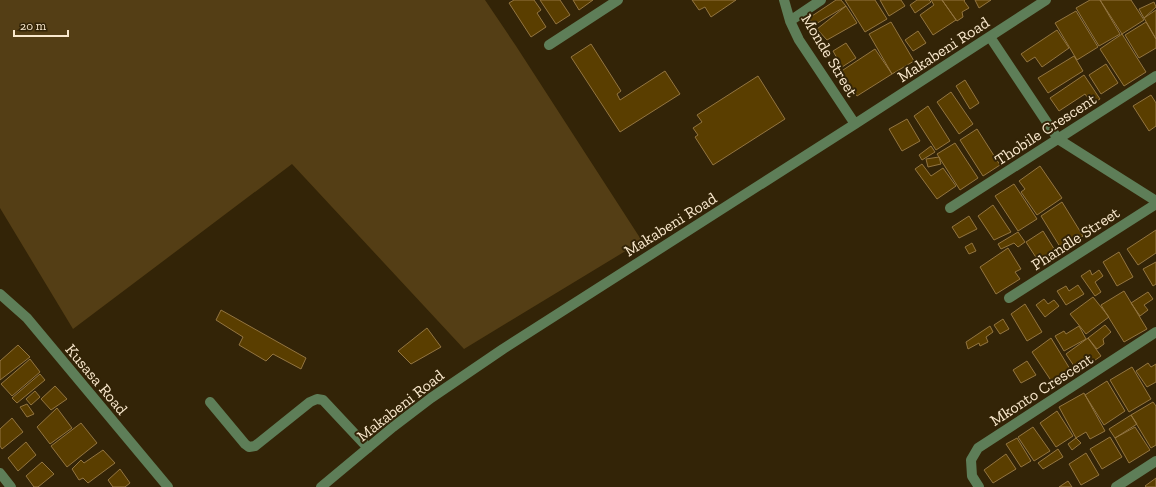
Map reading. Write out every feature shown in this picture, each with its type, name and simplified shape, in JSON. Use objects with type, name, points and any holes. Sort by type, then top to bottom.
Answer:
[{"type":"street","points":[[549,45],[618,0]]},
{"type":"street","name":"Monde Street","points":[[784,0],[790,21],[799,40],[855,124]]},
{"type":"street","points":[[790,21],[821,0]]},
{"type":"street","name":"Makabeni Road","points":[[321,487],[431,398],[503,349],[1046,0]]},
{"type":"street","points":[[990,37],[1058,139],[1156,202]]},
{"type":"street","name":"Thobile Crescent","points":[[950,208],[1156,76]]},
{"type":"street","name":"Phandle Street","points":[[1009,298],[1156,202]]},
{"type":"street","name":"Kusasa Road","points":[[0,294],[27,318],[168,487]]},
{"type":"street","name":"Mkonto Crescent","points":[[979,487],[972,476],[971,460],[978,448],[1156,332]]},
{"type":"street","points":[[210,402],[249,447],[255,446],[310,402],[316,399],[323,400],[368,448]]},
{"type":"street","points":[[1116,487],[1156,461]]},
{"type":"street","points":[[0,474],[11,487]]},
{"type":"shaded area","points":[[0,0],[485,0],[642,241],[464,349],[292,164],[73,329],[0,208]]},
{"type":"building","points":[[514,0],[534,0],[541,10],[537,13],[546,27],[531,37],[509,3]]},
{"type":"building","points":[[540,0],[560,0],[570,15],[556,24]]},
{"type":"building","points":[[573,0],[593,0],[579,10]]},
{"type":"building","points":[[692,0],[736,0],[711,17],[705,7],[699,10]]},
{"type":"building","points":[[836,0],[841,0],[846,6],[814,25],[809,18]]},
{"type":"building","points":[[845,0],[875,0],[887,19],[865,32]]},
{"type":"building","points":[[880,0],[901,0],[905,6],[889,16]]},
{"type":"building","points":[[917,0],[929,0],[931,2],[915,13],[910,5]]},
{"type":"building","points":[[931,0],[942,0],[956,20],[933,35],[920,15],[934,5]]},
{"type":"building","points":[[942,0],[965,0],[964,1],[969,8],[962,12],[963,17],[957,21]]},
{"type":"building","points":[[975,0],[991,0],[979,8]]},
{"type":"building","points":[[1090,0],[1100,0],[1120,34],[1099,46],[1076,8]]},
{"type":"building","points":[[1100,0],[1131,0],[1144,20],[1122,34]]},
{"type":"building","points":[[1154,2],[1156,7],[1144,18],[1139,9]]},
{"type":"building","points":[[846,6],[857,23],[827,40],[817,29]]},
{"type":"building","points":[[1156,10],[1156,39],[1144,18]]},
{"type":"building","points":[[1076,11],[1098,47],[1077,60],[1055,23]]},
{"type":"building","points":[[891,22],[914,61],[892,74],[869,34]]},
{"type":"building","points":[[1146,22],[1156,39],[1156,48],[1139,58],[1125,35]]},
{"type":"building","points":[[1057,30],[1069,48],[1042,67],[1035,57],[1027,62],[1021,54]]},
{"type":"building","points":[[918,31],[926,43],[913,51],[905,40]]},
{"type":"building","points":[[1122,34],[1146,72],[1124,86],[1100,49]]},
{"type":"building","points":[[846,43],[856,58],[842,67],[833,51]]},
{"type":"building","points":[[591,44],[621,91],[617,94],[620,100],[665,71],[680,94],[620,132],[571,57]]},
{"type":"building","points":[[875,49],[892,74],[857,96],[840,72]]},
{"type":"building","points":[[1074,56],[1083,71],[1048,93],[1038,78]]},
{"type":"building","points":[[1106,64],[1118,83],[1101,94],[1089,75]]},
{"type":"building","points":[[1084,75],[1100,99],[1092,104],[1085,94],[1059,111],[1050,98]]},
{"type":"building","points":[[758,76],[785,119],[713,165],[695,137],[698,135],[693,128],[702,122],[697,115]]},
{"type":"building","points":[[965,80],[979,103],[970,109],[956,86]]},
{"type":"building","points":[[951,92],[973,124],[959,134],[937,102]]},
{"type":"building","points":[[1151,95],[1156,103],[1156,126],[1149,131],[1133,106]]},
{"type":"building","points":[[928,106],[950,141],[936,150],[914,116]]},
{"type":"building","points":[[907,119],[920,141],[902,151],[889,129]]},
{"type":"building","points":[[977,129],[1000,165],[983,176],[960,140]]},
{"type":"building","points":[[955,143],[978,178],[960,190],[937,154]]},
{"type":"building","points":[[931,146],[935,152],[922,160],[919,155]]},
{"type":"building","points":[[939,157],[941,164],[928,167],[926,159]]},
{"type":"building","points":[[922,164],[931,176],[943,168],[956,186],[937,199],[915,169]]},
{"type":"building","points":[[1040,166],[1062,198],[1037,215],[1021,192],[1025,189],[1019,181]]},
{"type":"building","points":[[1014,184],[1037,219],[1018,231],[995,196]]},
{"type":"building","points":[[1062,202],[1083,236],[1062,250],[1041,216]]},
{"type":"building","points":[[993,205],[1011,232],[994,240],[978,216]]},
{"type":"building","points":[[969,216],[977,229],[959,238],[952,227]]},
{"type":"building","points":[[1156,230],[1156,253],[1138,265],[1127,249]]},
{"type":"building","points":[[1043,231],[1056,252],[1039,262],[1026,242]]},
{"type":"building","points":[[1018,232],[1025,242],[1018,247],[1014,243],[1001,249],[998,244]]},
{"type":"building","points":[[972,243],[976,251],[969,254],[965,247]]},
{"type":"building","points":[[1008,248],[1021,269],[1015,272],[1020,279],[996,294],[980,267]]},
{"type":"building","points":[[1119,252],[1133,277],[1117,286],[1103,262]]},
{"type":"building","points":[[1156,262],[1156,284],[1153,286],[1143,269]]},
{"type":"building","points":[[1090,270],[1092,275],[1099,270],[1103,276],[1095,282],[1101,292],[1095,296],[1081,276]]},
{"type":"building","points":[[1078,285],[1084,294],[1066,305],[1057,291],[1066,286],[1069,291]]},
{"type":"building","points":[[1124,291],[1147,329],[1124,342],[1101,305]]},
{"type":"building","points":[[1148,292],[1153,299],[1144,305],[1148,310],[1140,316],[1131,303]]},
{"type":"building","points":[[1093,297],[1109,317],[1086,334],[1070,314]]},
{"type":"building","points":[[1044,299],[1048,304],[1054,300],[1059,306],[1045,317],[1036,305]]},
{"type":"building","points":[[1025,304],[1042,332],[1027,341],[1011,314]]},
{"type":"building","points":[[221,310],[306,358],[301,369],[273,354],[266,361],[239,345],[243,337],[216,320]]},
{"type":"building","points":[[1003,319],[1009,329],[1000,334],[994,325]]},
{"type":"building","points":[[1105,325],[1111,332],[1103,339],[1104,344],[1097,349],[1088,338]]},
{"type":"building","points":[[990,326],[993,332],[986,337],[988,342],[980,346],[979,343],[968,349],[966,342]]},
{"type":"building","points":[[1079,326],[1086,339],[1064,351],[1055,336],[1064,331],[1066,334]]},
{"type":"building","points":[[427,328],[441,347],[411,364],[398,351]]},
{"type":"building","points":[[1051,338],[1073,374],[1054,385],[1032,352]]},
{"type":"building","points":[[1088,338],[1101,356],[1078,372],[1066,354]]},
{"type":"building","points":[[18,345],[30,357],[0,380],[0,361]]},
{"type":"building","points":[[30,359],[40,372],[12,396],[1,384]]},
{"type":"building","points":[[1027,361],[1036,375],[1021,383],[1013,370]]},
{"type":"building","points":[[1148,363],[1151,367],[1156,364],[1156,382],[1147,387],[1136,371]]},
{"type":"building","points":[[1132,367],[1151,399],[1129,412],[1110,380]]},
{"type":"building","points":[[40,374],[45,380],[17,403],[12,398]]},
{"type":"building","points":[[1107,381],[1125,411],[1104,425],[1085,395]]},
{"type":"building","points":[[55,386],[67,399],[51,410],[41,399]]},
{"type":"building","points":[[35,391],[40,397],[31,405],[26,399]]},
{"type":"building","points":[[1084,393],[1105,431],[1090,439],[1086,432],[1076,438],[1059,407]]},
{"type":"building","points":[[1153,402],[1156,406],[1156,445],[1151,448],[1131,415]]},
{"type":"building","points":[[27,404],[34,414],[27,417],[20,407]]},
{"type":"building","points":[[57,408],[72,428],[50,444],[37,427]]},
{"type":"building","points":[[1057,411],[1073,436],[1056,447],[1040,423]]},
{"type":"building","points":[[1131,415],[1137,424],[1115,438],[1109,429]]},
{"type":"building","points":[[12,418],[23,432],[2,449],[0,446],[0,429]]},
{"type":"building","points":[[81,423],[97,443],[67,467],[51,446]]},
{"type":"building","points":[[1033,427],[1050,451],[1034,461],[1018,437]]},
{"type":"building","points":[[1135,427],[1150,450],[1129,463],[1115,438]]},
{"type":"building","points":[[1110,437],[1122,457],[1102,469],[1090,449]]},
{"type":"building","points":[[1017,438],[1031,461],[1021,467],[1006,444]]},
{"type":"building","points":[[1076,438],[1081,443],[1072,450],[1068,444]]},
{"type":"building","points":[[26,442],[36,455],[18,471],[8,458]]},
{"type":"building","points":[[1058,449],[1063,457],[1043,469],[1038,463]]},
{"type":"building","points":[[103,450],[115,463],[88,483],[83,478],[79,480],[72,469],[81,460],[84,463]]},
{"type":"building","points":[[1086,453],[1099,475],[1081,485],[1069,464]]},
{"type":"building","points":[[1006,454],[1016,469],[993,483],[984,470]]},
{"type":"building","points":[[42,462],[54,474],[38,487],[34,487],[26,476]]},
{"type":"building","points":[[120,469],[130,483],[125,487],[113,487],[108,480]]},
{"type":"building","points":[[1156,478],[1156,487],[1145,486]]},
{"type":"building","points":[[1068,481],[1072,487],[1059,487]]}]
